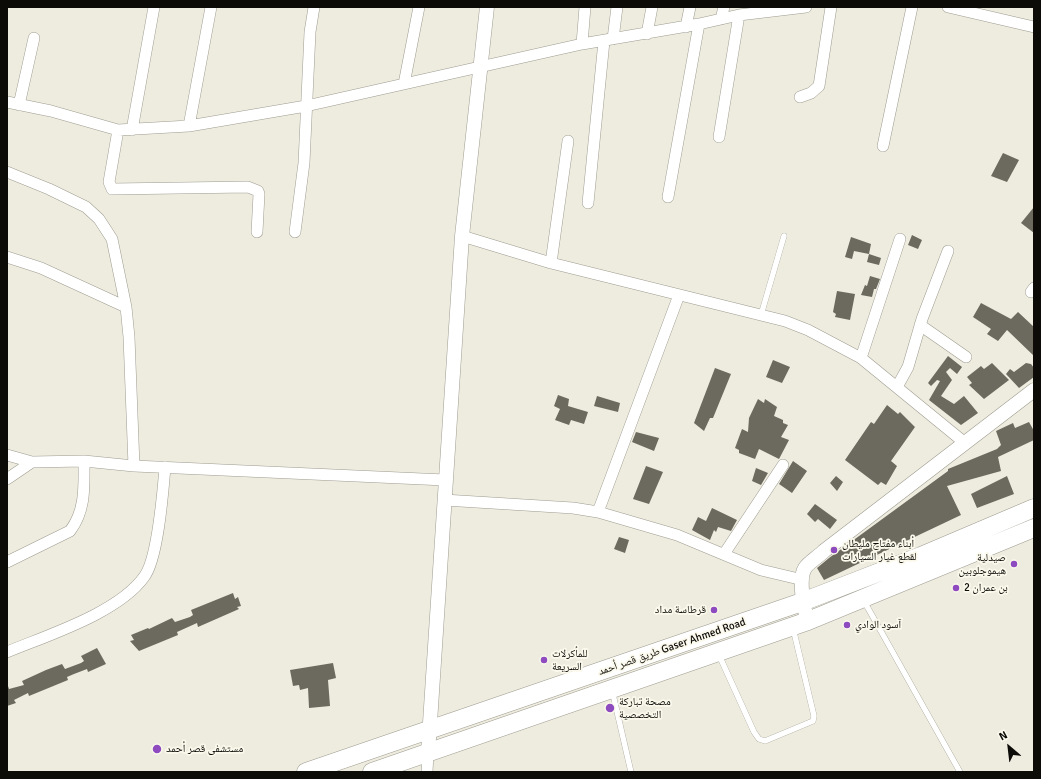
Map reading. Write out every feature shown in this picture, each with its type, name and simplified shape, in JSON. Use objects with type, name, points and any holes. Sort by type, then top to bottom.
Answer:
[{"type":"main road","name":"طريق قصر أحمد Gaser Ahmed Road","points":[[306,772],[802,602],[921,556],[1034,508]]},
{"type":"main road","name":"طريق قصر أحمد Gaser Ahmed Road","points":[[372,772],[800,624],[1034,528]]},
{"type":"street","points":[[132,130],[154,7]]},
{"type":"street","points":[[189,126],[211,7]]},
{"type":"street","points":[[295,232],[304,163],[310,32],[314,7]]},
{"type":"street","points":[[404,84],[419,7]]},
{"type":"street","points":[[427,772],[462,236],[479,66],[487,7]]},
{"type":"street","points":[[582,44],[585,7]]},
{"type":"street","points":[[588,203],[608,40],[617,7]]},
{"type":"street","points":[[647,34],[652,7]]},
{"type":"street","points":[[686,27],[690,7]]},
{"type":"street","points":[[721,19],[724,7]]},
{"type":"street","points":[[7,102],[118,130],[189,126],[306,106],[582,44],[686,27],[739,15],[806,7]]},
{"type":"street","points":[[800,97],[811,93],[819,86],[831,7]]},
{"type":"street","points":[[883,146],[912,7]]},
{"type":"street","points":[[948,7],[1034,27]]},
{"type":"street","points":[[719,137],[739,15]]},
{"type":"street","points":[[668,197],[699,24]]},
{"type":"street","points":[[19,104],[34,38]]},
{"type":"street","points":[[118,130],[109,182],[112,189],[248,187],[258,191],[259,194],[257,232]]},
{"type":"street","points":[[551,263],[568,141]]},
{"type":"street","points":[[7,172],[49,189],[86,207],[99,219],[112,239],[126,307],[129,336],[134,466]]},
{"type":"street","points":[[462,236],[551,263],[785,321],[808,330],[861,358],[965,442]]},
{"type":"street","points":[[861,358],[900,239]]},
{"type":"street","points":[[897,386],[908,367],[920,325],[948,251]]},
{"type":"street","points":[[7,257],[41,268],[126,307]]},
{"type":"street","points":[[598,512],[679,295]]},
{"type":"street","points":[[920,325],[966,357]]},
{"type":"street","points":[[800,624],[805,568],[824,551],[1034,390]]},
{"type":"street","points":[[7,455],[32,462],[84,461],[134,466],[445,480]]},
{"type":"street","points":[[7,562],[70,531],[76,524],[81,512],[83,501],[84,461]]},
{"type":"street","points":[[7,479],[32,462]]},
{"type":"street","points":[[724,554],[783,465]]},
{"type":"street","points":[[7,652],[101,612],[128,594],[145,576],[154,548],[166,467]]},
{"type":"street","points":[[444,500],[573,508],[598,512],[656,528],[761,570],[803,580]]},
{"type":"lane","points":[[761,315],[784,236]]},
{"type":"lane","points":[[863,599],[960,772]]},
{"type":"lane","points":[[718,653],[754,732],[759,739],[764,741],[813,722],[814,716],[800,624]]},
{"type":"lane","points":[[612,689],[630,772]]},
{"type":"building","points":[[1003,153],[1019,160],[1007,182],[991,176]]},
{"type":"building","points":[[1034,207],[1034,233],[1021,223]]},
{"type":"building","points":[[912,235],[922,240],[918,249],[908,245]]},
{"type":"building","points":[[851,237],[871,244],[869,254],[854,251],[852,259],[845,257]]},
{"type":"building","points":[[869,254],[881,258],[879,265],[867,262]]},
{"type":"building","points":[[870,276],[880,279],[876,289],[874,289],[872,297],[861,295],[865,285],[867,286]]},
{"type":"building","points":[[837,291],[855,294],[850,320],[835,317],[836,314],[833,312]]},
{"type":"building","points":[[981,303],[1011,319],[1018,312],[1034,327],[1034,356],[1007,330],[998,341],[987,334],[991,329],[973,317]]},
{"type":"building","points":[[948,356],[962,367],[957,374],[950,368],[946,372],[952,380],[941,396],[954,404],[964,396],[978,413],[961,425],[929,400],[940,381],[937,380],[931,386],[928,383]]},
{"type":"building","points":[[773,360],[790,367],[782,383],[766,377]]},
{"type":"building","points":[[992,363],[1009,380],[984,399],[969,385],[972,383],[967,377],[981,366],[984,369]]},
{"type":"building","points":[[1026,363],[1031,364],[1034,368],[1034,377],[1019,388],[1006,374],[1010,369],[1014,372]]},
{"type":"building","points":[[715,368],[731,374],[713,418],[710,418],[704,431],[694,423]]},
{"type":"building","points":[[558,395],[569,399],[568,406],[588,412],[584,424],[571,420],[569,425],[555,420],[560,409],[554,406]]},
{"type":"building","points":[[597,396],[620,403],[618,412],[594,406]]},
{"type":"building","points":[[758,399],[764,403],[765,399],[777,407],[774,416],[783,420],[783,423],[788,425],[781,437],[789,440],[779,459],[759,449],[755,459],[739,453],[739,450],[735,448],[742,429],[748,432],[749,418]]},
{"type":"building","points":[[887,405],[898,414],[900,412],[915,427],[891,461],[897,466],[886,485],[881,482],[878,485],[845,460],[871,422],[874,424]]},
{"type":"building","points":[[1029,422],[1034,431],[1034,440],[998,457],[1001,471],[947,486],[961,515],[824,580],[817,568],[829,558],[948,471],[948,469],[997,449],[1001,445],[996,431],[1013,423],[1015,428]]},
{"type":"building","points":[[636,432],[659,438],[654,451],[632,442]]},
{"type":"building","points":[[793,461],[807,471],[792,493],[779,484]]},
{"type":"building","points":[[646,466],[663,472],[649,504],[633,499]]},
{"type":"building","points":[[756,468],[768,473],[761,485],[752,481]]},
{"type":"building","points":[[836,476],[843,482],[837,491],[830,483]]},
{"type":"building","points":[[1007,476],[1014,494],[977,508],[971,494]]},
{"type":"building","points":[[815,504],[837,520],[830,529],[818,519],[815,522],[807,514]]},
{"type":"building","points":[[712,508],[737,520],[731,531],[718,527],[716,532],[714,530],[710,540],[692,530],[698,517],[706,521]]},
{"type":"building","points":[[619,537],[629,540],[625,553],[614,549]]},
{"type":"building","points":[[233,593],[235,599],[238,597],[241,606],[237,607],[239,609],[198,627],[197,623],[177,632],[178,635],[139,651],[130,641],[134,640],[131,635],[148,628],[149,629],[172,618],[175,622],[190,617],[193,615],[191,610]]},
{"type":"building","points":[[97,648],[106,664],[88,672],[87,669],[74,674],[67,677],[68,680],[29,696],[28,693],[14,700],[16,703],[7,706],[7,683],[9,689],[24,685],[22,681],[46,670],[62,664],[65,669],[81,663],[84,661],[81,656]]},
{"type":"building","points":[[333,663],[336,678],[328,680],[330,706],[309,708],[308,688],[300,690],[299,685],[293,686],[290,670]]},
{"type":"place","name":"أبناء مفتاح مليطان لقطع غيار السيارات","points":[[834,550]]},
{"type":"place","name":"صيدلية هيموجلوبين","points":[[1014,564]]},
{"type":"place","name":"بن عمران 2","points":[[956,588]]},
{"type":"place","name":"قرطاسة مداد","points":[[714,610]]},
{"type":"place","name":"آسود الوادي","points":[[847,625]]},
{"type":"place","name":"للمأكرلات السريعة","points":[[544,660]]},
{"type":"place","name":"مصحة تباركة التخصصية","points":[[610,708]]},
{"type":"place","name":"مستشفى قصر أحمد","points":[[157,749]]}]
